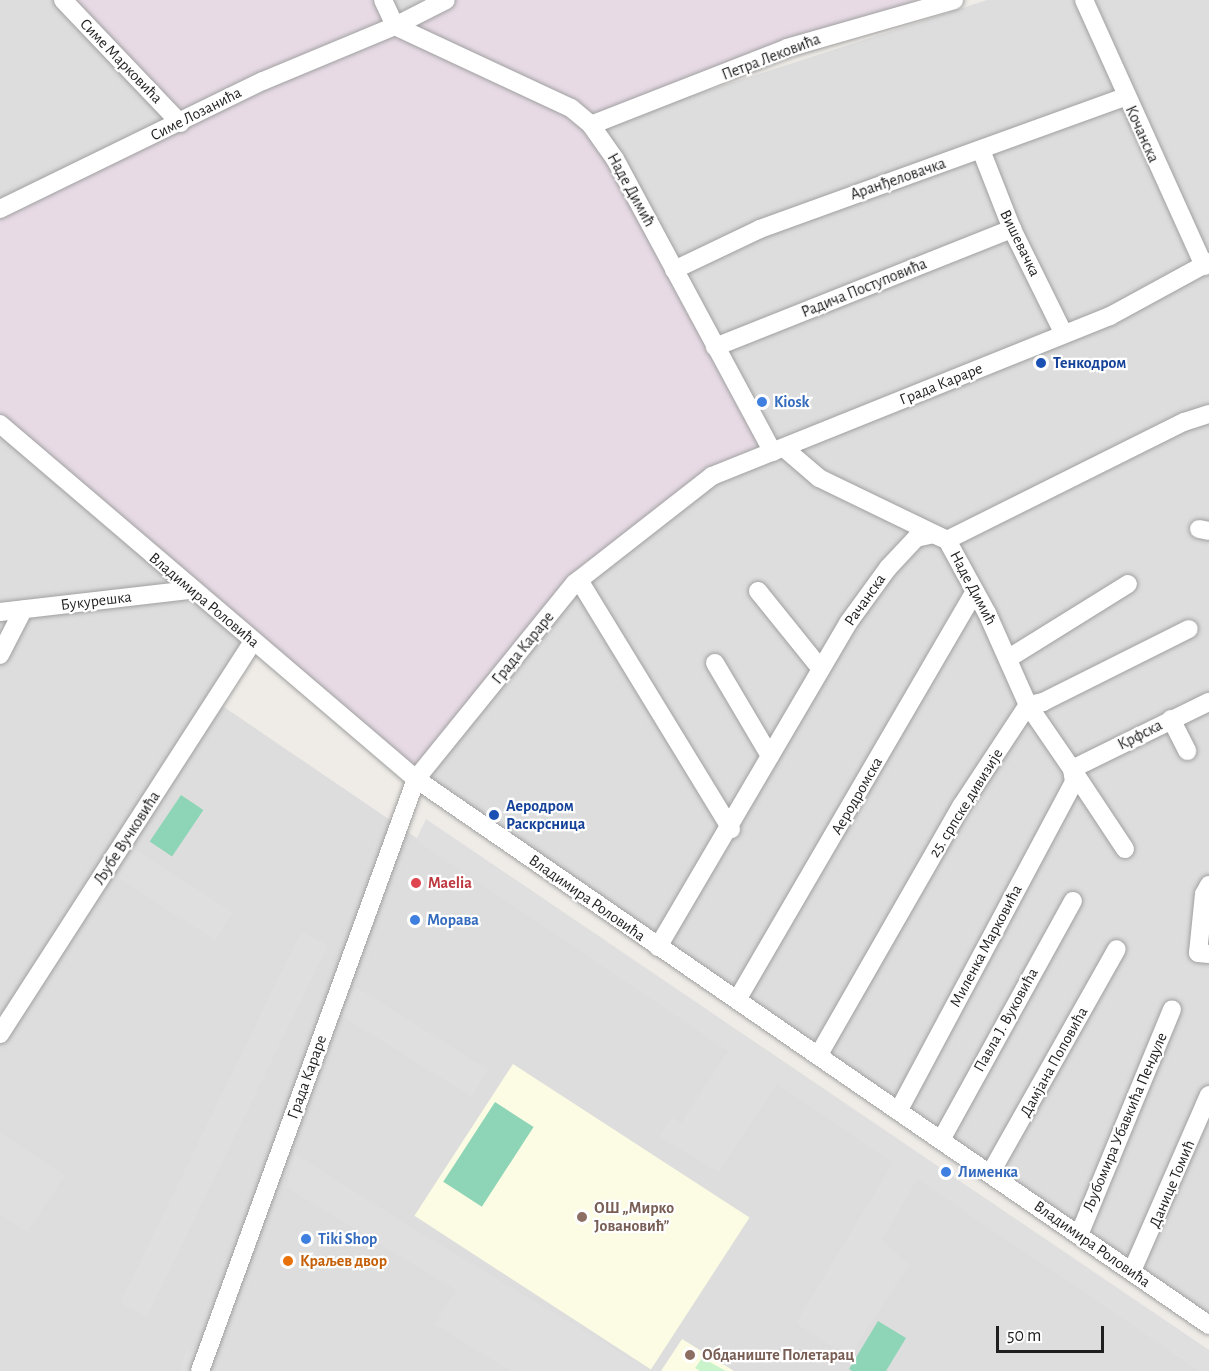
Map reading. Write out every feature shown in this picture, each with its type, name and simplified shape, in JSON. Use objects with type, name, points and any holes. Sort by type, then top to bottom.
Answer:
[{"type":"street","name":"Симе Марковића","points":[[63,0],[180,123]]},
{"type":"street","points":[[383,0],[395,26]]},
{"type":"street","name":"Симе Лозанића","points":[[0,208],[323,53],[395,26],[446,0]]},
{"type":"street","name":"Петра Лековића","points":[[591,125],[787,48],[954,0]]},
{"type":"street","name":"Кочанска","points":[[1084,0],[1125,98],[1206,264]]},
{"type":"street","name":"Наде Димић","points":[[395,26],[571,108],[591,125],[615,159],[715,347],[778,450],[819,478],[947,540],[1009,658],[1028,705],[1073,776],[1125,849]]},
{"type":"street","name":"Аранђеловачка","points":[[674,270],[760,229],[1125,98]]},
{"type":"street","name":"Вишевачка","points":[[981,150],[1012,229],[1064,334]]},
{"type":"street","name":"Радича Поступовића","points":[[715,347],[1012,229]]},
{"type":"street","name":"Града Караре","points":[[200,1371],[416,779],[579,580],[712,476],[1110,316],[1206,264]]},
{"type":"street","points":[[947,540],[1184,422],[1209,414]]},
{"type":"street","name":"Владимира Роловића","points":[[0,424],[191,590],[416,779],[1209,1325]]},
{"type":"street","name":"Рачанска","points":[[658,947],[866,596],[916,538],[933,534],[947,540]]},
{"type":"street","points":[[579,580],[730,829]]},
{"type":"street","points":[[1009,658],[1128,584]]},
{"type":"street","name":"Букурешка","points":[[0,612],[191,590]]},
{"type":"street","points":[[758,591],[821,669]]},
{"type":"street","name":"Аеродромска","points":[[737,1000],[975,591]]},
{"type":"street","points":[[0,655],[23,610]]},
{"type":"street","points":[[1028,705],[1043,702],[1189,630]]},
{"type":"street","name":"Љубе Вучковића","points":[[0,1034],[253,640]]},
{"type":"street","points":[[715,663],[770,756]]},
{"type":"street","name":"Крфска","points":[[1073,776],[1171,719],[1209,702]]},
{"type":"street","name":"25. српске дивизије","points":[[818,1056],[962,805],[1028,705]]},
{"type":"street","points":[[1171,719],[1187,751]]},
{"type":"street","name":"Миленка Марковића","points":[[898,1111],[1073,776]]},
{"type":"street","points":[[1204,954],[1204,894],[1209,885]]},
{"type":"street","name":"Павла Ј. Вуковића","points":[[941,1140],[1073,901]]},
{"type":"street","name":"Дамјана Поповића","points":[[990,1174],[1117,949]]},
{"type":"street","name":"Љубомира Убавкића Пендуле","points":[[1079,1235],[1172,1009]]},
{"type":"street","name":"Данице Томић","points":[[1132,1271],[1209,1095]]},
{"type":"shaded area","points":[[0,0],[63,0],[180,123],[0,209]]},
{"type":"shaded area","points":[[63,0],[383,0],[395,26],[446,0],[954,0],[787,48],[592,125],[773,452],[712,476],[575,583],[416,779],[0,424],[0,209],[180,123]]},
{"type":"shaded area","points":[[386,0],[450,0],[395,26]]},
{"type":"shaded area","points":[[987,0],[1209,0],[1209,1330],[416,779],[586,130]]},
{"type":"shaded area","points":[[0,424],[253,641],[215,701],[1201,1371],[0,1371]]},
{"type":"shaded area","points":[[426,819],[1209,1350],[1209,1371],[1201,1371],[917,1179],[882,1240],[909,1265],[848,1357],[796,1323],[893,1163],[777,1084],[719,1172],[659,1136],[672,1117],[681,1123],[728,1051],[416,840]]},
{"type":"shaded area","points":[[135,849],[233,913],[215,940],[117,877]]},
{"type":"shaded area","points":[[301,932],[328,945],[147,1316],[120,1303]]},
{"type":"shaded area","points":[[356,987],[488,1070],[471,1097],[339,1014]]},
{"type":"shaded area","name":"ОШ „Мирко Јовановић”","points":[[513,1064],[750,1218],[651,1369],[414,1216]]},
{"type":"shaded area","points":[[0,1132],[65,1175],[27,1232],[0,1215]]},
{"type":"shaded area","points":[[295,1154],[415,1230],[651,1371],[510,1371],[435,1324],[456,1290],[286,1187]]},
{"type":"shaded area","name":"Обданиште Полетарац","points":[[682,1339],[734,1371],[661,1371]]},
{"type":"shaded area","points":[[186,1350],[205,1356],[200,1371],[179,1371]]},
{"type":"green space","points":[[181,795],[203,810],[172,857],[150,841]]},
{"type":"green space","points":[[495,1102],[534,1127],[482,1207],[443,1182]]},
{"type":"green space","points":[[878,1321],[906,1338],[886,1371],[852,1371],[849,1369]]},
{"type":"green space","points":[[702,1358],[726,1371],[700,1371],[695,1368]]},
{"type":"place","name":"Тенкодром","points":[[1041,363]]},
{"type":"place","name":"Kiosk","points":[[762,402]]},
{"type":"place","name":"Аеродром Раскрсница","points":[[494,815]]},
{"type":"place","name":"Maelia","points":[[416,883]]},
{"type":"place","name":"Морава","points":[[415,920]]},
{"type":"place","name":"Лименка","points":[[946,1172]]},
{"type":"place","name":"ОШ „Мирко Јовановић”","points":[[582,1217]]},
{"type":"place","name":"Tiki Shop","points":[[306,1239]]},
{"type":"place","name":"Краљев двор","points":[[288,1261]]},
{"type":"place","name":"Обданиште Полетарац","points":[[690,1355]]}]
